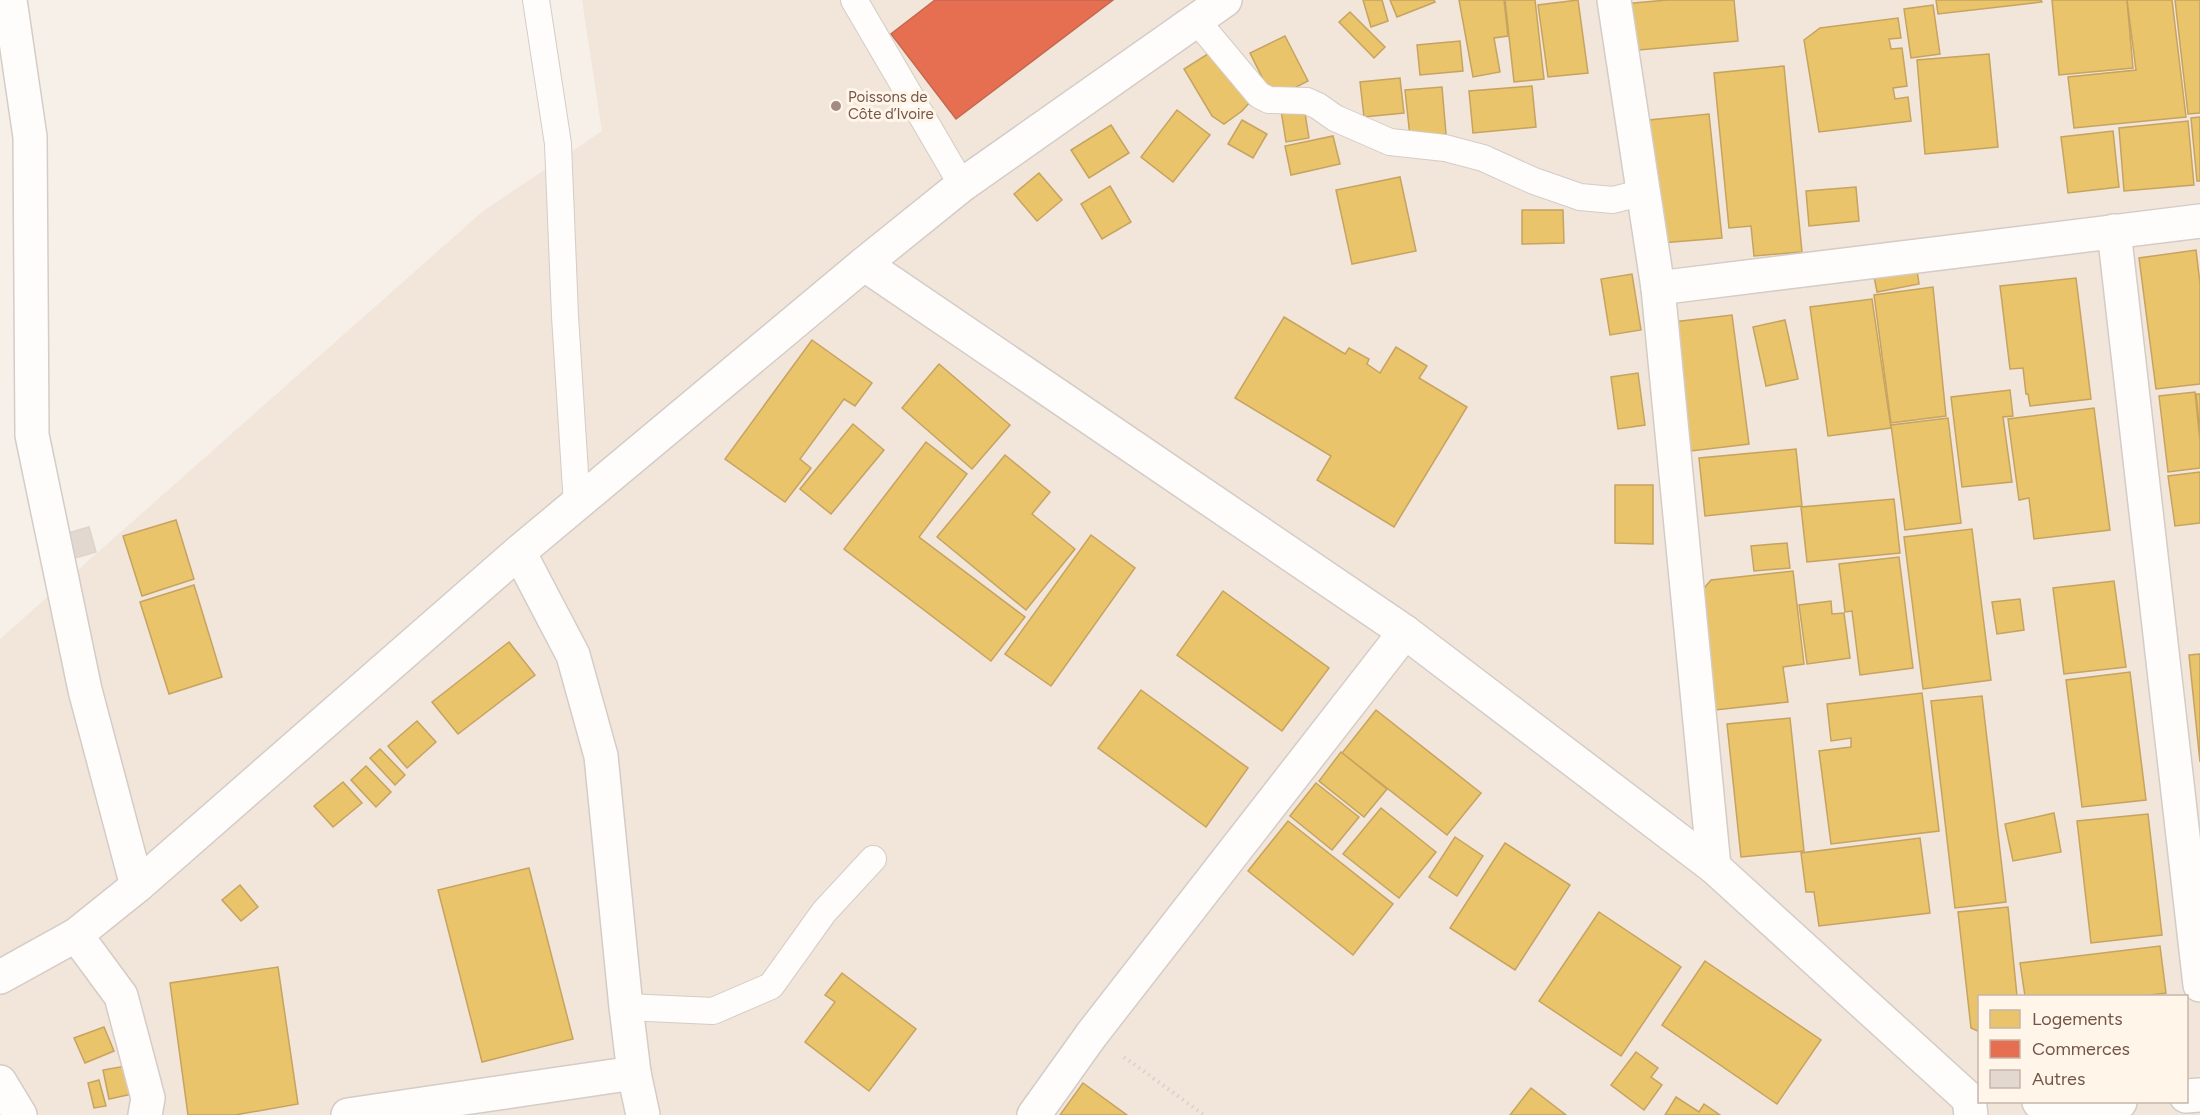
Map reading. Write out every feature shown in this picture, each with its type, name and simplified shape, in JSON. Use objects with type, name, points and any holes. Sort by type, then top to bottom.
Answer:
[{"type":"street","points":[[10,0],[30,137],[32,435],[85,690],[137,886]]},
{"type":"street","points":[[0,977],[76,935],[137,886],[519,552],[577,506],[669,426],[864,264],[962,186],[1225,0]]},
{"type":"street","points":[[1614,0],[1658,288],[1714,867]]},
{"type":"street","points":[[1658,288],[2200,221]]},
{"type":"street","points":[[2114,231],[2200,985]]},
{"type":"street","points":[[864,264],[1404,632],[1714,867],[1973,1105]]},
{"type":"street","points":[[519,552],[573,655],[602,756],[626,1007],[634,1072],[643,1115]]},
{"type":"street","points":[[1034,1115],[1092,1034],[1404,632]]},
{"type":"street","points":[[76,935],[121,996],[148,1098],[146,1115]]},
{"type":"street","points":[[348,1115],[634,1072]]},
{"type":"street","points":[[0,1082],[20,1115]]},
{"type":"lane","points":[[536,0],[558,144],[565,316],[577,506]]},
{"type":"lane","points":[[854,0],[962,186]]},
{"type":"lane","points":[[1197,21],[1259,95],[1269,100],[1307,101],[1335,118],[1390,142],[1445,148],[1483,158],[1534,182],[1580,197],[1614,200],[1644,192]]},
{"type":"lane","points":[[626,1007],[714,1011],[771,986],[824,912],[873,859]]},
{"type":"path","points":[[1092,1034],[1204,1115]]},
{"type":"shaded area","points":[[582,0],[2200,0],[2200,1115],[0,1115],[0,639],[482,212],[602,131]]},
{"type":"building: Logements","points":[[1363,0],[1382,0],[1388,21],[1371,27]]},
{"type":"building: Logements","points":[[1390,0],[1434,0],[1435,2],[1397,17]]},
{"type":"building: Logements","points":[[1459,0],[1504,0],[1508,36],[1494,38],[1500,72],[1473,77]]},
{"type":"building: Logements","points":[[1505,0],[1535,0],[1544,79],[1514,82]]},
{"type":"building: Logements","points":[[1578,0],[1588,73],[1548,77],[1538,5]]},
{"type":"building: Logements","points":[[1667,0],[1734,0],[1738,41],[1628,51],[1623,4]]},
{"type":"building: Logements","points":[[1936,0],[2041,0],[2042,2],[1938,14]]},
{"type":"building: Logements","points":[[2052,0],[2127,0],[2133,68],[2059,75]]},
{"type":"building: Logements","points":[[2127,0],[2172,0],[2186,117],[2074,128],[2068,77],[2136,70]]},
{"type":"building: Logements","points":[[2175,0],[2200,0],[2200,113],[2188,114]]},
{"type":"building: Logements","points":[[1933,5],[1940,54],[1911,58],[1904,9]]},
{"type":"building: Logements","points":[[1350,12],[1385,47],[1374,58],[1339,22]]},
{"type":"building: Logements","points":[[1898,18],[1901,38],[1889,39],[1891,49],[1902,48],[1907,86],[1893,88],[1895,99],[1908,97],[1911,121],[1819,132],[1804,40],[1820,28]]},
{"type":"building: Logements","points":[[1285,36],[1308,81],[1273,99],[1250,53]]},
{"type":"building: Logements","points":[[1460,41],[1463,71],[1420,75],[1417,45]]},
{"type":"building: Logements","points":[[1214,50],[1232,84],[1241,82],[1252,100],[1242,111],[1224,124],[1212,116],[1184,69]]},
{"type":"building: Logements","points":[[1989,54],[1998,147],[1925,154],[1917,60]]},
{"type":"building: Logements","points":[[1784,66],[1802,252],[1754,256],[1751,226],[1729,228],[1714,73]]},
{"type":"building: Logements","points":[[1400,78],[1404,113],[1364,117],[1360,82]]},
{"type":"building: Logements","points":[[1532,86],[1536,127],[1473,133],[1469,91]]},
{"type":"building: Logements","points":[[1442,87],[1446,134],[1410,137],[1405,90]]},
{"type":"building: Logements","points":[[1303,101],[1309,138],[1286,142],[1280,104]]},
{"type":"building: Logements","points":[[1177,110],[1210,135],[1173,182],[1141,157]]},
{"type":"building: Logements","points":[[1709,114],[1722,238],[1661,243],[1649,120]]},
{"type":"building: Logements","points":[[2200,117],[2200,181],[2197,181],[2191,118]]},
{"type":"building: Logements","points":[[1242,120],[1267,134],[1253,158],[1228,144]]},
{"type":"building: Logements","points":[[2188,121],[2194,185],[2124,191],[2119,128]]},
{"type":"building: Logements","points":[[1111,125],[1129,153],[1089,178],[1071,150]]},
{"type":"building: Logements","points":[[2113,131],[2119,187],[2068,193],[2061,137]]},
{"type":"building: Logements","points":[[1333,136],[1340,164],[1291,175],[1285,146]]},
{"type":"building: Logements","points":[[1039,173],[1062,200],[1037,221],[1014,194]]},
{"type":"building: Logements","points":[[1400,177],[1416,251],[1352,264],[1336,190]]},
{"type":"building: Logements","points":[[1110,186],[1131,222],[1102,239],[1081,204]]},
{"type":"building: Logements","points":[[1856,187],[1859,221],[1809,226],[1806,191]]},
{"type":"building: Logements","points":[[1522,210],[1563,210],[1564,243],[1522,244]]},
{"type":"building: Logements","points":[[2196,250],[2200,283],[2200,384],[2156,389],[2139,258]]},
{"type":"building: Logements","points":[[1916,263],[1919,284],[1877,292],[1873,271]]},
{"type":"building: Logements","points":[[1632,274],[1641,330],[1610,335],[1601,279]]},
{"type":"building: Logements","points":[[2076,278],[2091,399],[2030,406],[2023,368],[2010,369],[2000,286]]},
{"type":"building: Logements","points":[[1933,287],[1946,416],[1891,423],[1874,295]]},
{"type":"building: Logements","points":[[1872,299],[1891,428],[1828,436],[1810,307]]},
{"type":"building: Logements","points":[[1732,315],[1749,444],[1691,451],[1673,322]]},
{"type":"building: Logements","points":[[1284,317],[1345,354],[1349,348],[1369,359],[1367,364],[1380,373],[1396,347],[1427,366],[1419,378],[1467,407],[1394,527],[1317,480],[1331,456],[1235,398]]},
{"type":"building: Logements","points":[[1785,320],[1798,379],[1766,386],[1753,327]]},
{"type":"building: Logements","points":[[812,340],[872,383],[855,406],[844,399],[800,459],[811,468],[785,502],[725,459]]},
{"type":"building: Logements","points":[[939,364],[1010,425],[972,469],[902,408]]},
{"type":"building: Logements","points":[[1638,373],[1645,425],[1618,429],[1611,377]]},
{"type":"building: Logements","points":[[2010,390],[2013,416],[2003,417],[2012,482],[1962,487],[1951,397]]},
{"type":"building: Logements","points":[[2195,392],[2200,468],[2168,472],[2159,396]]},
{"type":"building: Logements","points":[[2196,394],[2200,394],[2200,434]]},
{"type":"building: Logements","points":[[2094,408],[2110,530],[2034,539],[2029,498],[2019,500],[2008,419]]},
{"type":"building: Logements","points":[[1948,418],[1961,523],[1905,530],[1891,425]]},
{"type":"building: Logements","points":[[853,424],[884,450],[831,514],[800,489]]},
{"type":"building: Logements","points":[[926,442],[967,474],[919,537],[1025,617],[991,661],[844,549]]},
{"type":"building: Logements","points":[[1796,449],[1802,506],[1705,516],[1699,458]]},
{"type":"building: Logements","points":[[1005,455],[1050,492],[1032,514],[1075,549],[1026,610],[937,537]]},
{"type":"building: Logements","points":[[2200,472],[2200,523],[2175,526],[2168,476]]},
{"type":"building: Logements","points":[[1615,485],[1653,485],[1653,544],[1615,543]]},
{"type":"building: Logements","points":[[1894,499],[1900,553],[1807,562],[1801,507]]},
{"type":"building: Logements","points":[[176,520],[194,579],[142,596],[123,536]]},
{"type":"building: Logements","points":[[1972,529],[1991,680],[1923,689],[1904,537]]},
{"type":"building: Logements","points":[[1091,535],[1135,568],[1051,686],[1005,654]]},
{"type":"building: Logements","points":[[1787,543],[1790,568],[1754,571],[1751,546]]},
{"type":"building: Logements","points":[[1899,557],[1913,668],[1860,675],[1852,611],[1845,612],[1839,564]]},
{"type":"building: Logements","points":[[1793,571],[1804,664],[1783,667],[1788,702],[1706,711],[1693,601],[1711,580]]},
{"type":"building: Logements","points":[[2114,581],[2126,667],[2064,674],[2053,588]]},
{"type":"building: Logements","points":[[194,585],[222,677],[169,694],[140,602]]},
{"type":"building: Logements","points":[[1223,591],[1329,668],[1282,731],[1177,655]]},
{"type":"building: Logements","points":[[2020,599],[2024,630],[1997,634],[1992,602]]},
{"type":"building: Logements","points":[[1831,601],[1832,614],[1844,613],[1850,658],[1807,664],[1799,605]]},
{"type":"building: Logements","points":[[509,642],[535,675],[458,734],[432,702]]},
{"type":"building: Logements","points":[[2200,654],[2200,762],[2189,655]]},
{"type":"building: Logements","points":[[2130,672],[2146,800],[2082,807],[2066,680]]},
{"type":"building: Logements","points":[[1141,690],[1248,768],[1206,827],[1098,748]]},
{"type":"building: Logements","points":[[1922,693],[1939,831],[1831,844],[1819,751],[1851,747],[1851,738],[1831,741],[1827,704]]},
{"type":"building: Logements","points":[[1982,696],[2006,902],[1955,908],[1931,701]]},
{"type":"building: Logements","points":[[1376,710],[1481,793],[1447,835],[1342,753]]},
{"type":"building: Logements","points":[[1790,718],[1804,851],[1741,857],[1727,724]]},
{"type":"building: Logements","points":[[417,721],[436,742],[407,768],[388,746]]},
{"type":"building: Logements","points":[[380,749],[405,775],[395,785],[370,758]]},
{"type":"building: Logements","points":[[1341,752],[1387,789],[1364,817],[1319,781]]},
{"type":"building: Logements","points":[[366,766],[391,792],[376,807],[351,780]]},
{"type":"building: Logements","points":[[343,782],[362,803],[333,827],[314,806]]},
{"type":"building: Logements","points":[[1316,783],[1359,817],[1332,850],[1290,816]]},
{"type":"building: Logements","points":[[1381,808],[1436,852],[1399,898],[1343,854]]},
{"type":"building: Logements","points":[[2054,813],[2061,852],[2013,861],[2005,824]]},
{"type":"building: Logements","points":[[2148,814],[2162,935],[2091,943],[2077,821]]},
{"type":"building: Logements","points":[[1288,821],[1393,904],[1353,955],[1248,871]]},
{"type":"building: Logements","points":[[1455,837],[1483,856],[1457,896],[1429,877]]},
{"type":"building: Logements","points":[[1920,838],[1930,913],[1819,926],[1814,892],[1806,892],[1801,853]]},
{"type":"building: Logements","points":[[1505,843],[1570,885],[1515,970],[1450,928]]},
{"type":"building: Logements","points":[[529,868],[573,1039],[482,1062],[438,890]]},
{"type":"building: Logements","points":[[240,885],[258,907],[241,921],[222,900]]},
{"type":"building: Logements","points":[[2008,907],[2017,995],[1978,995],[1978,1031],[1971,1028],[1958,912]]},
{"type":"building: Logements","points":[[1599,912],[1681,967],[1621,1056],[1539,1001]]},
{"type":"building: Logements","points":[[2160,946],[2166,993],[2025,995],[2020,963]]},
{"type":"building: Logements","points":[[1705,961],[1821,1040],[1777,1104],[1662,1025]]},
{"type":"building: Logements","points":[[278,967],[298,1104],[235,1115],[188,1115],[170,983]]},
{"type":"building: Logements","points":[[842,973],[916,1029],[869,1091],[805,1042],[835,1002],[825,995]]},
{"type":"building: Logements","points":[[104,1027],[114,1051],[85,1063],[74,1038]]},
{"type":"building: Logements","points":[[1636,1052],[1658,1068],[1651,1077],[1662,1085],[1644,1110],[1611,1085]]},
{"type":"building: Logements","points":[[131,1065],[137,1093],[109,1099],[103,1070]]},
{"type":"building: Logements","points":[[99,1080],[106,1106],[94,1108],[88,1083]]},
{"type":"building: Logements","points":[[1083,1083],[1127,1115],[1060,1115]]},
{"type":"building: Logements","points":[[1531,1088],[1566,1115],[1510,1115]]},
{"type":"building: Logements","points":[[1676,1097],[1699,1112],[1704,1104],[1720,1115],[1665,1115]]},
{"type":"building: Commerces","points":[[935,0],[1113,0],[956,119],[891,34]]},
{"type":"building: Autres","points":[[89,527],[96,552],[68,560],[61,535]]},
{"type":"place","name":"Poissons de Côte d’Ivoire","points":[[836,106]]}]
